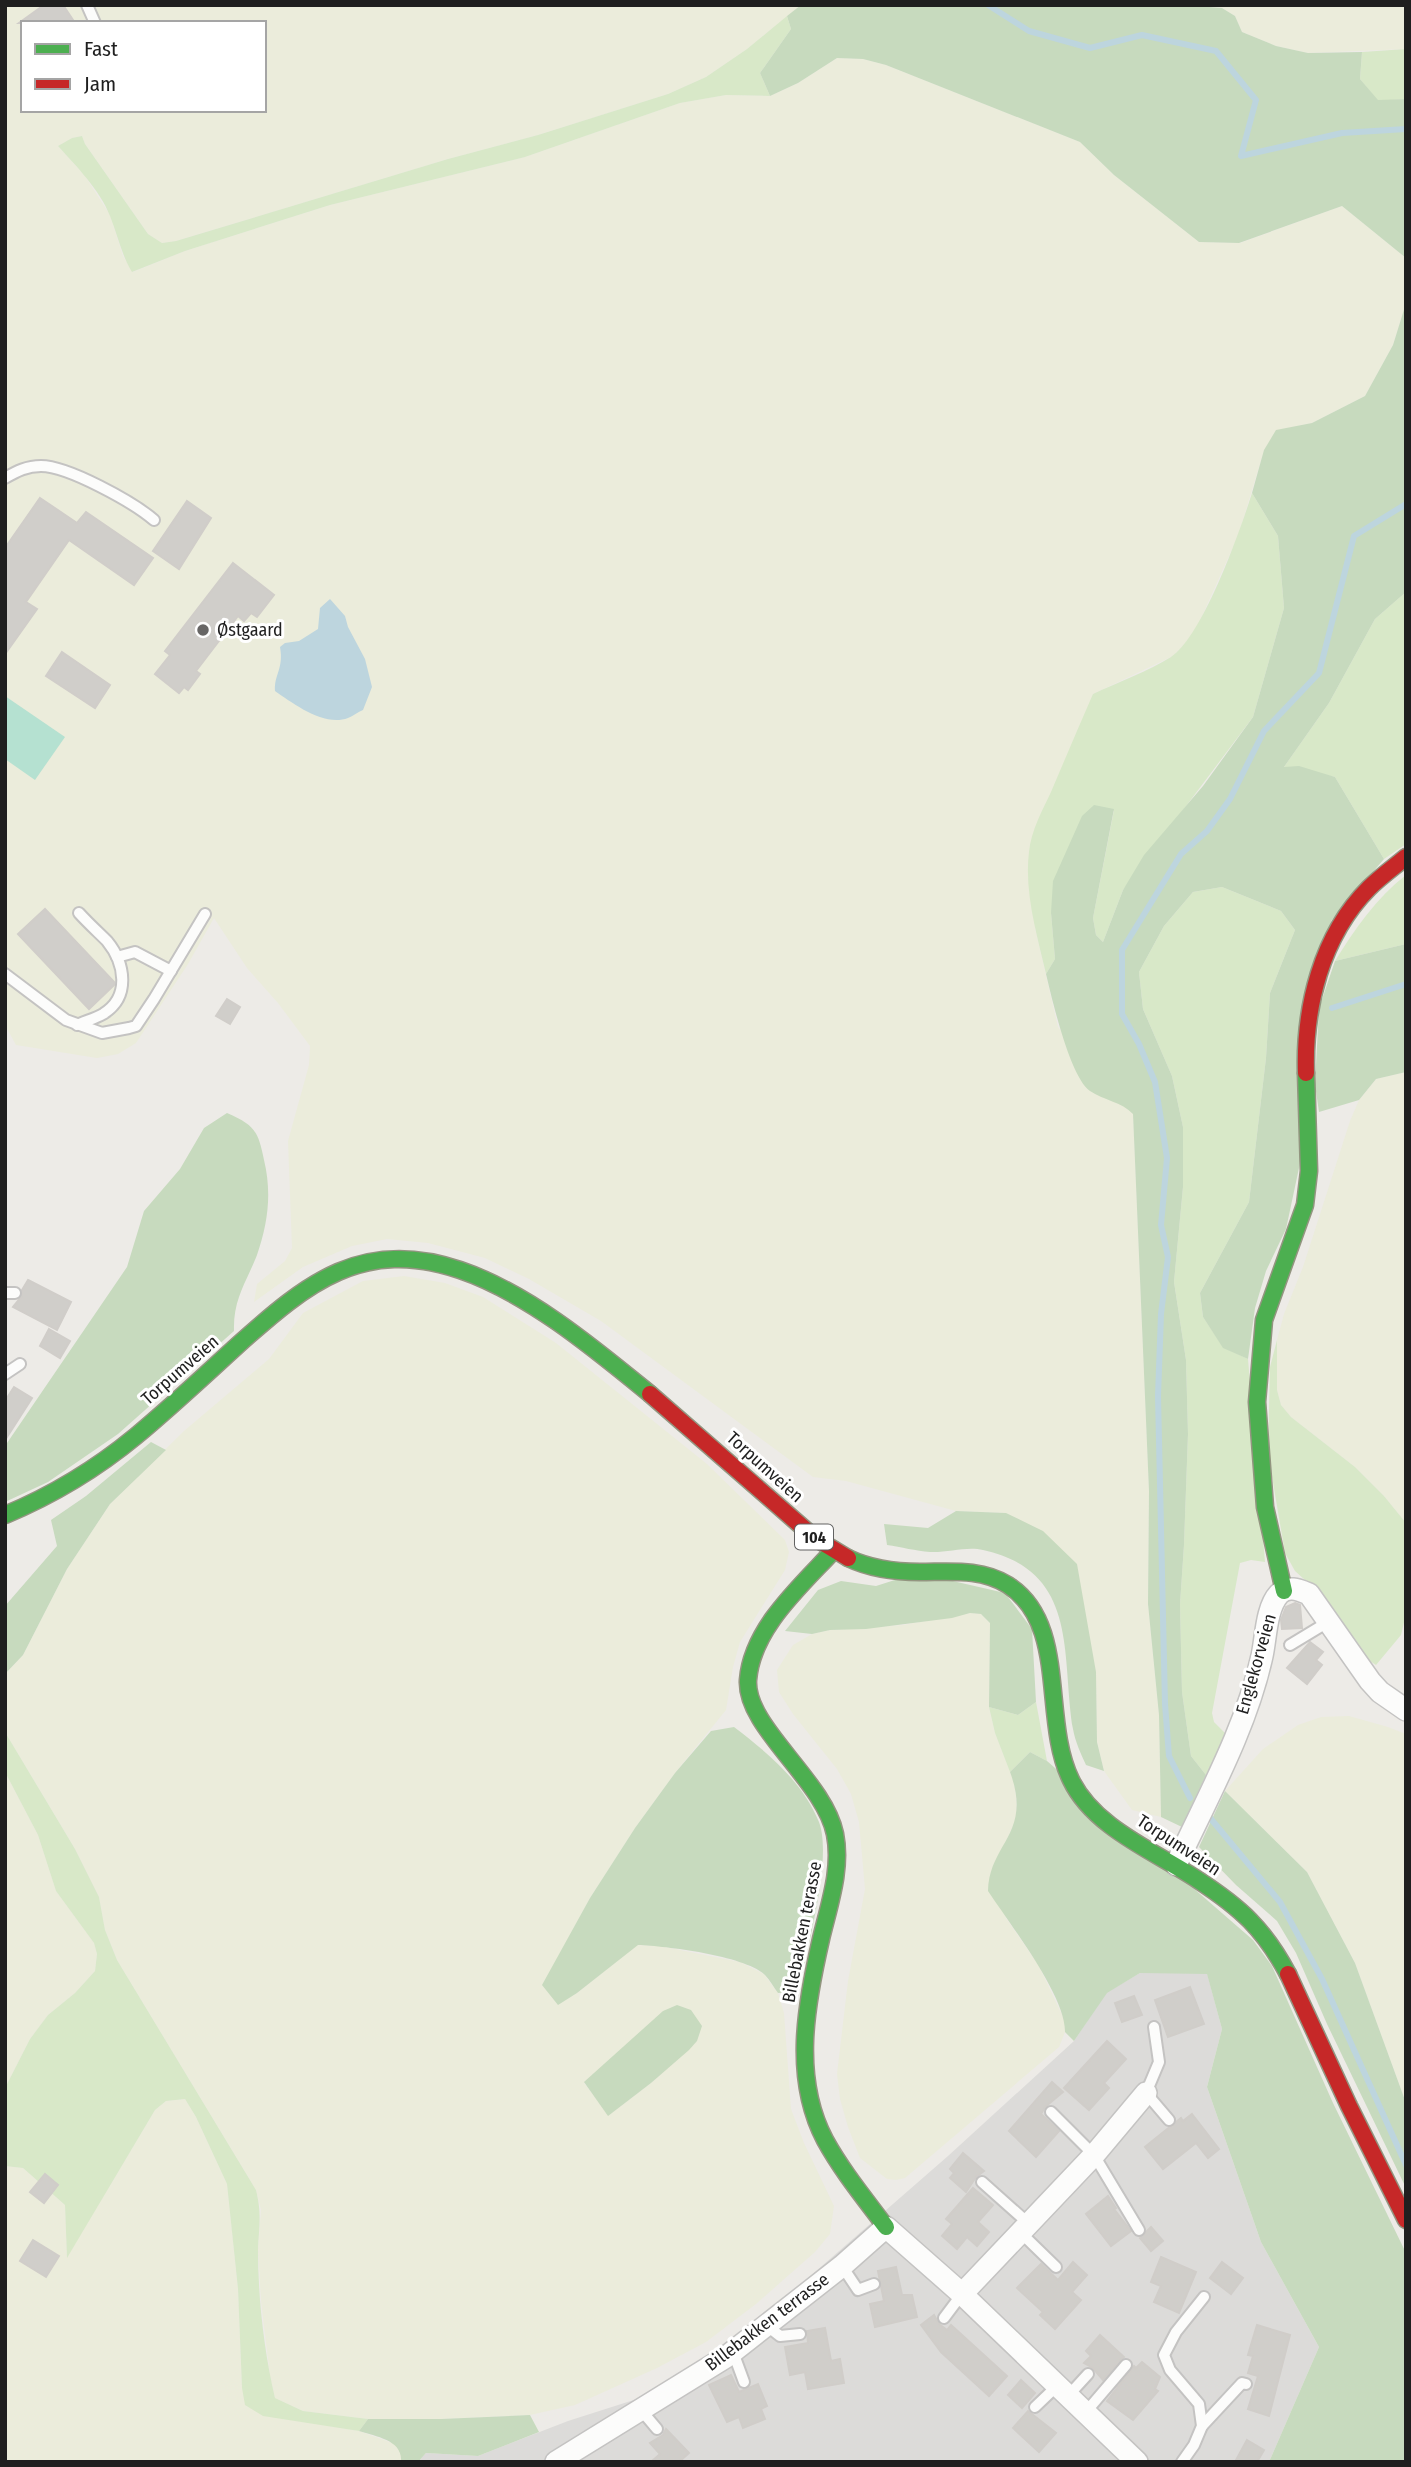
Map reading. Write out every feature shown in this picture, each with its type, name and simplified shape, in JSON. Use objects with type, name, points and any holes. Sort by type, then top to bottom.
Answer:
[{"type":"main road","points":[[1284,1591],[1265,1507],[1257,1402],[1259,1348],[1264,1320],[1305,1205],[1309,1171],[1304,1040],[1308,1007],[1326,953],[1348,914],[1368,889],[1406,857]]},
{"type":"main road","name":"Torpumveien","points":[[5,1515],[26,1507],[107,1459],[286,1303],[335,1272],[358,1264],[389,1259],[415,1260],[462,1270],[522,1298],[639,1383],[815,1538],[834,1550],[869,1566],[905,1571],[970,1571],[995,1578],[1016,1589],[1030,1602],[1042,1625],[1059,1746],[1070,1780],[1090,1807],[1133,1840],[1230,1902],[1267,1937],[1299,1992],[1350,2111],[1406,2220]]},
{"type":"main road","name":"Billebakken terasse","points":[[834,1550],[772,1622],[756,1648],[748,1678],[748,1694],[758,1719],[820,1799],[835,1835],[836,1862],[832,1888],[806,2010],[807,2069],[812,2104],[824,2139],[886,2227]]},
{"type":"street","name":"Englekorveien","points":[[1176,1866],[1232,1742],[1254,1684],[1270,1612],[1284,1591],[1297,1589],[1309,1594],[1370,1681],[1380,1692],[1406,1710]]},
{"type":"street","points":[[962,2294],[1094,2155],[1146,2093]]},
{"type":"street","name":"Billebakken terrasse","points":[[556,2462],[733,2352],[842,2266],[886,2227]]},
{"type":"street","points":[[886,2227],[962,2294],[1137,2462]]},
{"type":"lane","points":[[87,5],[94,21]]},
{"type":"lane","points":[[5,478],[20,469],[42,466],[70,473],[139,507],[154,520]]},
{"type":"lane","points":[[78,1025],[105,1013],[118,1000],[123,983],[123,973],[117,957],[108,943],[79,914]]},
{"type":"lane","points":[[5,974],[65,1020],[102,1033],[136,1026],[205,914]]},
{"type":"lane","points":[[117,957],[135,951],[171,971]]},
{"type":"lane","points":[[5,1374],[20,1364]]},
{"type":"lane","points":[[1290,1645],[1328,1622]]},
{"type":"lane","points":[[1154,2027],[1159,2062],[1146,2093],[1169,2120]]},
{"type":"lane","points":[[1051,2112],[1094,2155],[1139,2230]]},
{"type":"lane","points":[[982,2182],[1024,2227],[1056,2267]]},
{"type":"lane","points":[[842,2266],[858,2290],[874,2284]]},
{"type":"lane","points":[[944,2318],[962,2294]]},
{"type":"lane","points":[[1202,2426],[1199,2404],[1170,2370],[1164,2355],[1176,2332],[1204,2297]]},
{"type":"lane","points":[[766,2326],[780,2336],[800,2334]]},
{"type":"lane","points":[[733,2352],[744,2382]]},
{"type":"lane","points":[[1085,2413],[1126,2365]]},
{"type":"lane","points":[[1035,2407],[1088,2374]]},
{"type":"lane","points":[[1182,2462],[1194,2445],[1202,2426],[1242,2383],[1246,2384]]},
{"type":"lane","points":[[641,2410],[657,2428]]},
{"type":"shaded area","points":[[1140,1973],[1207,1973],[1222,2029],[1207,2087],[1261,2242],[1319,2347],[1269,2462],[418,2462],[426,2453],[478,2456],[568,2421],[640,2398],[717,2350],[799,2286],[948,2156],[1074,2041],[1106,1993]]},
{"type":"green space","points":[[5,5],[801,5],[747,49],[706,77],[668,94],[176,241],[162,243],[148,234],[82,136],[72,138],[58,146],[85,176],[110,215],[123,256],[133,272],[185,251],[330,205],[525,157],[680,103],[726,95],[770,96],[798,83],[837,58],[863,59],[886,65],[1080,142],[1114,175],[1199,242],[1240,243],[1342,206],[1406,258],[1406,304],[1393,345],[1365,396],[1312,423],[1276,431],[1264,451],[1238,536],[1194,634],[1173,656],[1093,694],[1035,928],[1058,1027],[1133,1113],[1149,1491],[1148,1604],[1159,1715],[1161,1817],[1132,1810],[1104,1771],[1097,1742],[1096,1672],[1006,1513],[956,1511],[846,1481],[813,1477],[601,1321],[529,1279],[485,1258],[428,1243],[387,1239],[352,1246],[303,1267],[254,1302],[257,1284],[285,1261],[292,1248],[288,1141],[309,1065],[310,1046],[278,1003],[247,968],[214,918],[188,964],[136,1043],[118,1054],[97,1058],[16,1045],[5,1025]]},
{"type":"green space","points":[[801,5],[1184,5],[1222,8],[1235,16],[1242,32],[1276,46],[1308,53],[1362,52],[1360,79],[1378,100],[1406,99],[1406,258],[1342,206],[1239,243],[1199,242],[1114,175],[1080,142],[886,65],[863,59],[837,58],[798,83],[770,96],[760,73],[791,29],[787,16]]},
{"type":"green space","points":[[1184,5],[1406,5],[1406,49],[1308,53],[1276,46],[1242,32],[1235,16],[1222,8]]},
{"type":"green space","points":[[787,16],[791,29],[760,73],[770,96],[726,95],[680,103],[525,157],[330,205],[185,251],[132,272],[106,206],[58,146],[82,136],[148,234],[162,243],[176,241],[668,94],[706,77],[747,49]]},
{"type":"green space","points":[[1406,49],[1406,99],[1378,101],[1360,79],[1362,52]]},
{"type":"green space","points":[[1406,303],[1406,592],[1375,619],[1329,703],[1284,767],[1299,766],[1335,777],[1384,859],[1331,921],[1299,1168],[1286,1229],[1266,1271],[1255,1308],[1248,1359],[1223,1348],[1203,1317],[1200,1293],[1249,1202],[1266,1058],[1270,993],[1295,930],[1281,911],[1222,887],[1193,892],[1164,926],[1139,972],[1143,1009],[1172,1076],[1183,1127],[1183,1187],[1174,1282],[1186,1360],[1188,1434],[1180,1604],[1182,1692],[1191,1756],[1206,1775],[1182,1827],[1161,1817],[1159,1715],[1148,1604],[1149,1491],[1133,1114],[1090,1091],[1076,1070],[1063,1037],[1046,974],[1055,959],[1051,913],[1053,881],[1082,816],[1094,805],[1114,809],[1093,918],[1096,935],[1103,942],[1123,890],[1144,855],[1203,786],[1253,717],[1284,608],[1278,536],[1252,493],[1264,450],[1276,430],[1312,423],[1365,396],[1393,345]]},
{"type":"green space","points":[[1252,493],[1278,536],[1284,608],[1253,717],[1123,890],[1103,942],[1096,935],[1093,918],[1114,810],[1051,913],[1055,959],[1046,974],[1028,882],[1030,844],[1037,821],[1093,694],[1171,657],[1195,628],[1219,581]]},
{"type":"green space","points":[[1406,592],[1406,844],[1384,859],[1335,777],[1284,767],[1329,703],[1375,619]]},
{"type":"green space","points":[[5,696],[65,737],[35,780],[5,759]]},
{"type":"green space","points":[[1406,875],[1406,944],[1335,961],[1367,915]]},
{"type":"green space","points":[[1222,887],[1281,911],[1295,930],[1270,993],[1266,1058],[1249,1202],[1200,1293],[1203,1317],[1223,1347],[1248,1359],[1265,1562],[1251,1560],[1240,1563],[1212,1713],[1214,1722],[1226,1734],[1206,1775],[1191,1756],[1182,1692],[1180,1604],[1188,1434],[1186,1360],[1174,1282],[1183,1187],[1183,1127],[1172,1076],[1143,1009],[1139,972],[1164,926],[1193,892]]},
{"type":"green space","points":[[1406,944],[1406,1072],[1376,1079],[1359,1100],[1319,1112],[1315,1084],[1319,1008],[1335,961]]},
{"type":"green space","points":[[1406,1072],[1406,1523],[1355,1467],[1291,1417],[1281,1405],[1277,1390],[1276,1355],[1284,1314],[1303,1267],[1359,1100],[1376,1079]]},
{"type":"green space","points":[[227,1113],[249,1125],[257,1135],[268,1184],[264,1231],[238,1300],[234,1331],[118,1434],[48,1482],[5,1502],[5,1446],[127,1267],[144,1211],[180,1169],[204,1128]]},
{"type":"green space","points":[[404,1276],[445,1283],[483,1297],[556,1343],[707,1464],[785,1540],[789,1552],[785,1570],[740,1642],[726,1710],[635,1828],[590,1898],[543,1985],[558,2004],[577,1993],[637,1945],[660,1946],[740,1962],[764,1974],[778,1993],[784,2013],[791,2109],[834,2206],[830,2234],[815,2252],[756,2304],[706,2342],[657,2368],[575,2405],[530,2415],[368,2419],[303,2411],[275,2398],[261,2301],[258,2249],[261,2210],[256,2190],[117,1960],[105,1930],[99,1897],[75,1849],[5,1732],[5,1674],[23,1655],[67,1569],[110,1504],[184,1431],[269,1359],[303,1313],[363,1281]],"holes":[[[697,2041],[651,2083],[609,2115],[584,2083]]]},
{"type":"green space","points":[[1277,1340],[1277,1390],[1281,1405],[1291,1417],[1355,1467],[1406,1523],[1406,1614],[1401,1635],[1376,1665],[1364,1657],[1337,1623],[1326,1599],[1295,1571],[1285,1553],[1268,1453],[1270,1367]]},
{"type":"green space","points":[[151,1442],[166,1450],[110,1504],[67,1569],[23,1655],[5,1674],[5,1606],[57,1546],[51,1520],[86,1496]]},
{"type":"green space","points":[[956,1511],[1006,1513],[1043,1531],[1077,1564],[1096,1672],[1097,1742],[1104,1771],[1086,1765],[1077,1743],[1060,1620],[1051,1597],[1036,1577],[1014,1561],[983,1550],[930,1552],[887,1545],[884,1524],[928,1528]]},
{"type":"green space","points":[[898,1579],[944,1579],[1005,1593],[1032,1629],[1036,1702],[1018,1715],[989,1707],[990,1623],[981,1614],[970,1613],[952,1618],[812,1634],[785,1631],[818,1590],[841,1581],[876,1586]]},
{"type":"green space","points":[[970,1613],[981,1614],[990,1623],[989,1708],[995,1733],[1014,1782],[1016,1796],[1017,1818],[997,1860],[1006,1918],[1039,1966],[1065,2021],[1065,2032],[1059,2047],[905,2178],[887,2179],[860,2158],[840,2099],[837,2074],[848,1981],[865,1889],[859,1822],[851,1794],[837,1769],[779,1692],[777,1670],[793,1645],[812,1634],[830,1630],[903,1625]]},
{"type":"green space","points":[[1036,1702],[1047,1761],[1030,1752],[1010,1772],[995,1733],[989,1707],[1018,1715]]},
{"type":"green space","points":[[1349,1716],[1406,1734],[1406,2103],[1355,1963],[1307,1872],[1225,1791],[1263,1749],[1298,1725],[1321,1717]]},
{"type":"green space","points":[[734,1727],[794,1781],[819,1822],[823,1859],[821,1882],[798,1992],[778,1993],[765,1975],[755,1968],[724,1957],[638,1945],[558,2005],[542,1985],[590,1898],[635,1828],[675,1773],[711,1731]]},
{"type":"green space","points":[[5,1732],[75,1849],[99,1897],[105,1930],[117,1960],[256,2190],[260,2213],[260,2306],[275,2398],[303,2411],[368,2419],[359,2431],[263,2416],[245,2405],[238,2289],[227,2184],[185,2099],[166,2101],[155,2110],[67,2258],[65,2205],[23,2168],[5,2166],[5,2088],[30,2039],[48,2015],[75,1993],[95,1971],[97,1954],[94,1943],[56,1891],[38,1835],[5,1772]]},
{"type":"green space","points":[[1030,1752],[1047,1761],[1253,1940],[1272,1966],[1333,2103],[1406,2253],[1406,2462],[1269,2462],[1319,2347],[1261,2242],[1207,2087],[1222,2029],[1207,1974],[1140,1973],[1107,1993],[1074,2041],[1065,2032],[1063,2017],[1047,1980],[988,1891],[990,1875],[1008,1837],[1016,1810],[1016,1793],[1010,1772]]},
{"type":"green space","points":[[5,1772],[38,1835],[56,1891],[94,1943],[97,1954],[95,1971],[75,1993],[48,2015],[30,2039],[5,2088]]},
{"type":"green space","points":[[1225,1791],[1307,1872],[1355,1963],[1406,2103],[1406,2188],[1296,1953],[1277,1921],[1236,1885],[1199,1847]]},
{"type":"green space","points":[[677,2005],[691,2010],[702,2026],[697,2041],[651,2083],[608,2116],[584,2082],[663,2011]]},
{"type":"green space","points":[[185,2099],[227,2184],[238,2289],[242,2388],[314,2423],[359,2431],[395,2444],[402,2453],[401,2462],[5,2462],[5,2166],[23,2168],[65,2205],[67,2257],[155,2110],[166,2101]]},
{"type":"green space","points":[[530,2415],[539,2432],[478,2456],[426,2453],[418,2462],[401,2462],[398,2449],[388,2440],[359,2431],[368,2419]]},
{"type":"water","points":[[330,599],[345,616],[365,659],[372,687],[363,710],[339,720],[310,713],[275,691],[281,661],[280,647],[285,643],[299,641],[318,629],[320,608]]},
{"type":"building","points":[[44,5],[63,5],[74,21],[22,21]]},
{"type":"building","points":[[40,498],[77,523],[86,512],[153,558],[134,585],[69,540],[26,602],[37,609],[5,654],[5,548]]},
{"type":"building","points":[[187,501],[211,518],[179,569],[153,551]]},
{"type":"building","points":[[233,563],[274,595],[257,617],[251,613],[244,621],[238,616],[196,671],[200,674],[188,690],[184,687],[179,693],[155,674],[170,655],[165,651]]},
{"type":"building","points":[[62,652],[110,685],[95,708],[46,676]]},
{"type":"building","points":[[45,909],[114,982],[89,1009],[18,934]]},
{"type":"building","points":[[227,999],[240,1007],[230,1024],[216,1016]]},
{"type":"building","points":[[28,1280],[71,1302],[57,1330],[13,1307],[22,1296],[22,1290]]},
{"type":"building","points":[[49,1329],[70,1341],[60,1358],[40,1346]]},
{"type":"building","points":[[14,1387],[32,1398],[5,1440],[5,1401]]},
{"type":"building","points":[[1295,1603],[1300,1605],[1302,1628],[1282,1629],[1281,1620],[1286,1607]]},
{"type":"building","points":[[1310,1642],[1323,1652],[1316,1660],[1322,1665],[1307,1684],[1287,1668]]},
{"type":"building","points":[[1190,1987],[1204,2024],[1168,2037],[1155,2000]]},
{"type":"building","points":[[1134,1996],[1142,2015],[1122,2022],[1115,2003]]},
{"type":"building","points":[[1107,2041],[1126,2059],[1104,2083],[1109,2088],[1089,2110],[1064,2088]]},
{"type":"building","points":[[1052,2082],[1063,2092],[1045,2107],[1041,2114],[1059,2131],[1036,2157],[1009,2131]]},
{"type":"building","points":[[1192,2114],[1219,2149],[1208,2158],[1196,2143],[1163,2169],[1145,2147],[1181,2118],[1183,2121]]},
{"type":"building","points":[[963,2153],[984,2171],[976,2177],[966,2192],[950,2178],[954,2173],[950,2169]]},
{"type":"building","points":[[45,2174],[58,2185],[44,2203],[30,2192]]},
{"type":"building","points":[[973,2188],[993,2205],[978,2222],[989,2232],[977,2246],[967,2237],[957,2249],[942,2236],[952,2224],[946,2219]]},
{"type":"building","points":[[1108,2196],[1116,2208],[1114,2209],[1131,2231],[1111,2246],[1086,2214]]},
{"type":"building","points":[[1151,2227],[1163,2241],[1151,2251],[1140,2238]]},
{"type":"building","points":[[33,2240],[59,2256],[46,2277],[20,2261]]},
{"type":"building","points":[[1161,2257],[1196,2272],[1179,2313],[1154,2302],[1161,2286],[1151,2282]]},
{"type":"building","points":[[1073,2262],[1087,2275],[1072,2292],[1081,2300],[1055,2329],[1040,2315],[1043,2312],[1017,2288],[1041,2264],[1058,2280]]},
{"type":"building","points":[[1222,2262],[1243,2278],[1231,2294],[1210,2278]]},
{"type":"building","points":[[896,2267],[902,2295],[912,2295],[917,2317],[875,2327],[870,2304],[884,2301],[878,2271]]},
{"type":"building","points":[[934,2315],[939,2324],[947,2330],[951,2325],[1007,2376],[989,2396],[941,2352],[921,2325]]},
{"type":"building","points":[[1257,2325],[1290,2335],[1269,2416],[1248,2409],[1258,2376],[1248,2373],[1253,2356],[1248,2355]]},
{"type":"building","points":[[825,2328],[831,2361],[840,2359],[844,2383],[808,2389],[805,2372],[790,2375],[785,2347],[808,2343],[807,2331]]},
{"type":"building","points":[[1100,2335],[1124,2357],[1103,2380],[1093,2368],[1084,2363],[1091,2356],[1086,2351]]},
{"type":"building","points":[[1142,2362],[1160,2377],[1155,2389],[1158,2391],[1133,2420],[1107,2401],[1134,2366],[1136,2368]]},
{"type":"building","points":[[731,2375],[739,2392],[758,2384],[767,2406],[761,2409],[765,2419],[743,2428],[739,2417],[727,2422],[709,2385]]},
{"type":"building","points":[[1021,2380],[1035,2393],[1022,2408],[1008,2395]]},
{"type":"building","points":[[1028,2411],[1056,2433],[1039,2452],[1013,2428]]},
{"type":"building","points":[[666,2429],[689,2453],[679,2462],[651,2462],[660,2454],[650,2443],[663,2435]]},
{"type":"building","points":[[1247,2440],[1264,2450],[1257,2462],[1235,2462]]},
{"type":"waterway","points":[[988,5],[1029,31],[1090,48],[1142,35],[1216,51],[1256,100],[1241,156],[1342,133],[1406,129]]},
{"type":"waterway","points":[[1190,1798],[1169,1756],[1165,1704],[1158,1396],[1161,1314],[1168,1257],[1161,1225],[1167,1158],[1155,1082],[1139,1044],[1122,1014],[1122,950],[1181,854],[1207,831],[1230,799],[1264,731],[1319,673],[1354,536],[1406,504]]},
{"type":"waterway","points":[[1332,1008],[1406,984]]},
{"type":"waterway","points":[[1211,1819],[1280,1902],[1322,1979],[1406,2165]]},
{"type":"traffic: fast","points":[[1284,1591],[1265,1507],[1257,1402],[1264,1320],[1305,1205],[1309,1171],[1306,1073]]},
{"type":"traffic: fast","points":[[5,1515],[57,1490],[121,1448],[264,1322],[313,1285],[365,1263],[394,1259],[425,1261],[485,1280],[560,1324],[650,1394]]},
{"type":"traffic: fast","points":[[834,1550],[793,1593],[768,1626],[751,1661],[748,1680],[750,1698],[759,1716],[816,1794],[828,1814],[835,1834],[836,1874],[807,2015],[805,2066],[808,2092],[825,2140],[846,2174],[886,2227]]},
{"type":"traffic: fast","points":[[848,1558],[865,1565],[892,1570],[976,1573],[1008,1585],[1027,1602],[1039,1623],[1047,1648],[1062,1756],[1081,1797],[1127,1838],[1198,1880],[1239,1910],[1270,1944],[1288,1974]]},
{"type":"traffic: jam","points":[[1306,1073],[1312,999],[1327,950],[1352,907],[1373,884],[1406,857]]},
{"type":"traffic: jam","points":[[650,1394],[815,1538],[848,1558]]},
{"type":"traffic: jam","points":[[1288,1974],[1406,2220]]},
{"type":"place","name":"Østgaard","points":[[203,630]]}]
